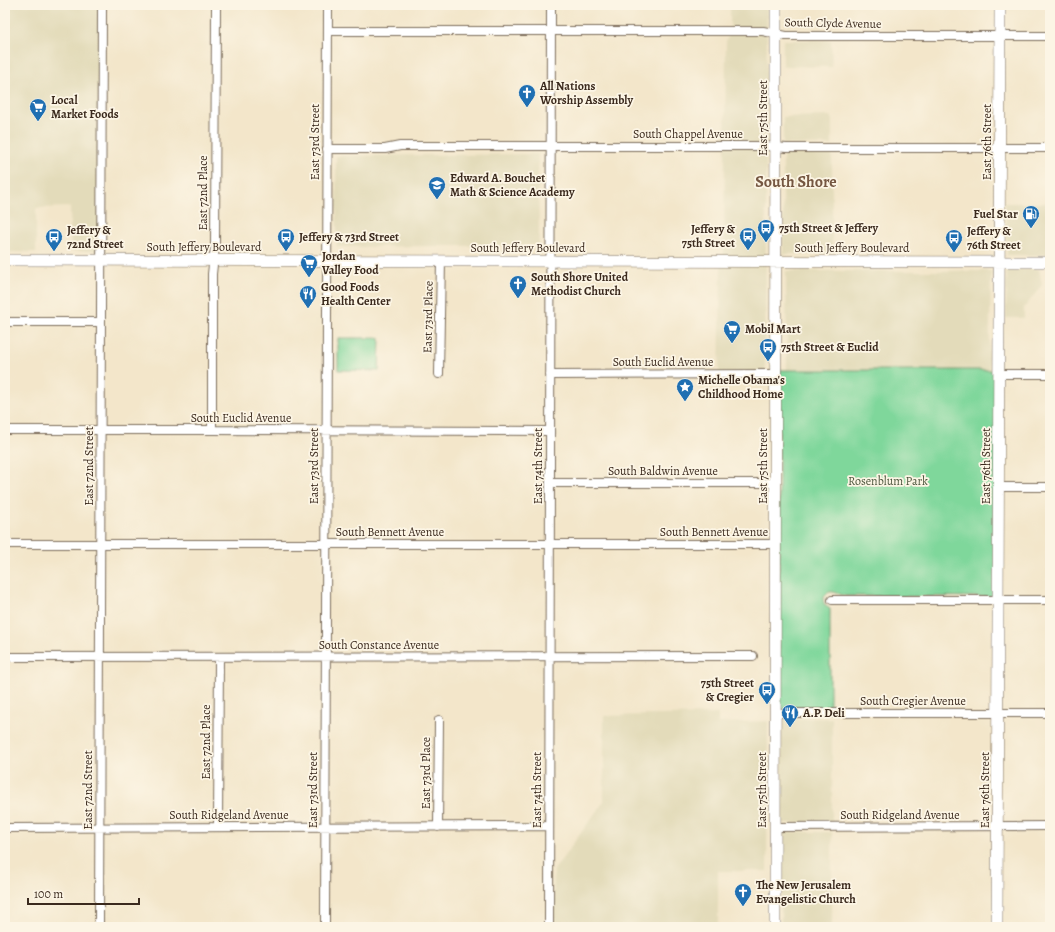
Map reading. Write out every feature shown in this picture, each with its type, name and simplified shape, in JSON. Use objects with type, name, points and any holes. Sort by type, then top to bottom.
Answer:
[{"type":"street","name":"East 72nd Street","points":[[99,927],[102,5]]},
{"type":"street","name":"East 72nd Place","points":[[212,430],[212,273],[214,248],[216,5]]},
{"type":"street","name":"East 73rd Street","points":[[325,927],[328,5]]},
{"type":"street","name":"East 74th Street","points":[[549,927],[551,5]]},
{"type":"street","name":"East 75th Street","points":[[775,927],[776,5]]},
{"type":"street","name":"East 76th Street","points":[[998,927],[1000,5]]},
{"type":"street","name":"South Clyde Avenue","points":[[328,31],[763,31],[786,36],[1050,36]]},
{"type":"street","name":"South Chappel Avenue","points":[[327,149],[385,149],[400,146],[1050,148]]},
{"type":"street","name":"South Jeffery Boulevard","points":[[5,260],[1050,262]]},
{"type":"street","name":"East 73rd Place","points":[[439,374],[441,260]]},
{"type":"street","points":[[5,322],[101,322]]},
{"type":"street","name":"South Euclid Avenue","points":[[550,374],[776,374]]},
{"type":"street","points":[[999,374],[1050,374]]},
{"type":"street","name":"South Euclid Avenue","points":[[5,430],[550,431]]},
{"type":"street","name":"South Baldwin Avenue","points":[[550,483],[776,483]]},
{"type":"street","points":[[999,487],[1050,487]]},
{"type":"street","name":"South Bennett Avenue","points":[[5,544],[776,544]]},
{"type":"street","points":[[832,600],[1050,600]]},
{"type":"street","name":"South Constance Avenue","points":[[5,658],[753,656]]},
{"type":"street","name":"East 72nd Place","points":[[218,827],[219,657]]},
{"type":"street","name":"South Cregier Avenue","points":[[775,713],[1050,713]]},
{"type":"street","name":"East 73rd Place","points":[[438,826],[439,720]]},
{"type":"street","name":"South Ridgeland Avenue","points":[[5,828],[549,826]]},
{"type":"street","name":"South Ridgeland Avenue","points":[[775,827],[1050,826]]},
{"type":"shaded area","points":[[5,5],[100,5],[99,251],[71,251],[70,207],[36,208],[36,252],[5,252]]},
{"type":"shaded area","points":[[730,5],[767,5],[765,378],[719,377],[721,271],[724,251],[726,41],[730,33]]},
{"type":"shaded area","points":[[783,40],[831,40],[832,67],[783,66]]},
{"type":"shaded area","points":[[832,116],[832,145],[783,144],[783,117]]},
{"type":"shaded area","name":"Edward A. Bouchet Math & Science Academy","points":[[538,154],[539,245],[337,247],[336,156]]},
{"type":"shaded area","points":[[783,154],[832,154],[832,254],[783,254]]},
{"type":"shaded area","points":[[1005,203],[1050,203],[1050,255],[1007,255]]},
{"type":"shaded area","points":[[1007,269],[1039,269],[1042,285],[1024,308],[1024,318],[1006,318]]},
{"type":"shaded area","points":[[786,271],[991,271],[989,370],[787,370]]},
{"type":"shaded area","points":[[718,714],[718,723],[768,721],[767,871],[718,871],[718,927],[553,927],[554,870],[604,801],[604,716]]},
{"type":"shaded area","points":[[832,718],[832,823],[781,823],[782,719]]},
{"type":"shaded area","points":[[782,832],[832,832],[832,927],[781,927]]},
{"type":"green space","points":[[338,338],[380,338],[379,371],[338,370]]},
{"type":"green space","name":"Rosenblum Park","points":[[779,370],[997,370],[997,597],[845,596],[833,592],[827,593],[823,600],[825,605],[830,609],[830,710],[779,710]]},
{"type":"place","name":"All Nations Worship Assembly","points":[[527,108]]},
{"type":"place","name":"Local Market Foods","points":[[38,122]]},
{"type":"place","name":"Edward A. Bouchet Math & Science Academy","points":[[437,200]]},
{"type":"place","name":"Fuel Star","points":[[1031,229]]},
{"type":"place","name":"75th Street & Jeffery","points":[[766,243]]},
{"type":"place","name":"Jeffery & 75th Street","points":[[748,251]]},
{"type":"place","name":"Jeffery & 72nd Street","points":[[54,252]]},
{"type":"place","name":"Jeffery & 73rd Street","points":[[286,252]]},
{"type":"place","name":"Jeffery & 76th Street","points":[[954,253]]},
{"type":"place","name":"Jordan Valley Food","points":[[309,278]]},
{"type":"place","name":"South Shore United Methodist Church","points":[[518,299]]},
{"type":"place","name":"Good Foods Health Center","points":[[308,309]]},
{"type":"place","name":"Mobil Mart","points":[[732,344]]},
{"type":"place","name":"75th Street & Euclid","points":[[768,362]]},
{"type":"place","name":"Michelle Obama's Childhood Home","points":[[685,402]]},
{"type":"place","name":"75th Street & Cregier","points":[[767,705]]},
{"type":"place","name":"A.P. Deli","points":[[790,728]]},
{"type":"place","name":"The New Jerusalem Evangelistic Church","points":[[743,907]]},
{"type":"district","name":"South Shore","points":[[796,182]]}]
